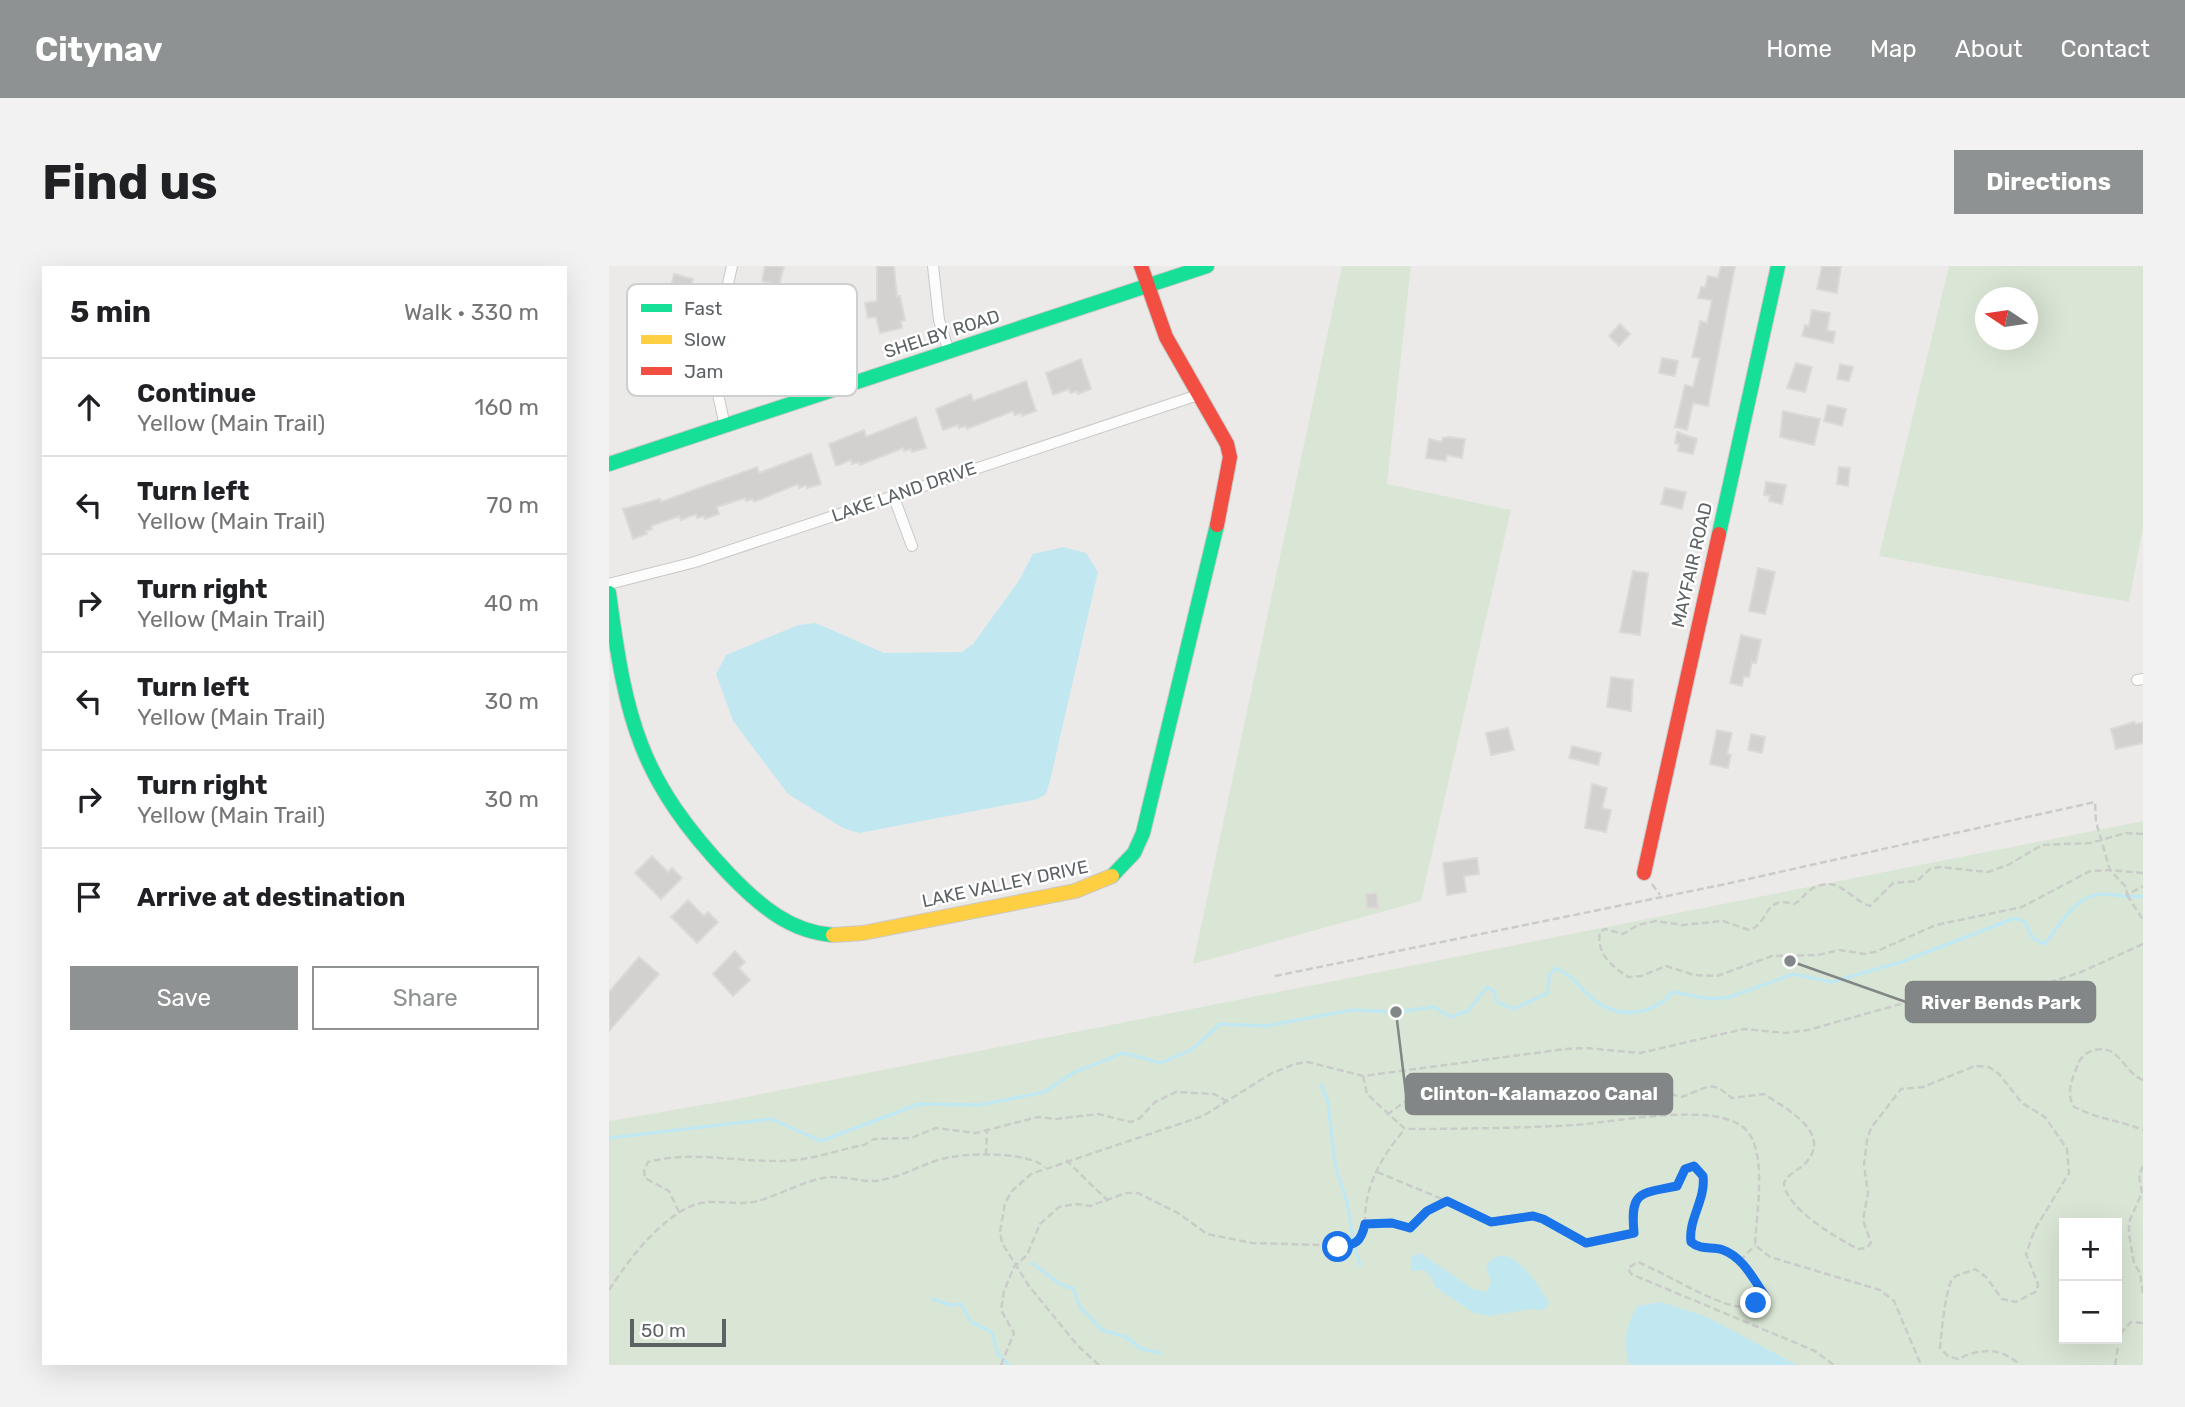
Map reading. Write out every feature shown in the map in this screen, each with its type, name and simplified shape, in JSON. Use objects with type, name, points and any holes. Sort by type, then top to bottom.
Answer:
[{"type":"street","points":[[727,284],[731,266]]},
{"type":"street","points":[[933,266],[938,312],[949,352]]},
{"type":"street","name":"LAKE VALLEY DRIVE","points":[[609,593],[624,697],[649,773],[678,818],[697,840],[776,918],[808,932],[853,934],[1097,885],[1125,868],[1139,847],[1225,493],[1230,457],[1227,444],[1166,337],[1141,266]]},
{"type":"street","name":"SHELBY ROAD","points":[[857,382],[1207,266]]},
{"type":"street","name":"MAYFAIR ROAD","points":[[1644,873],[1778,266]]},
{"type":"street","name":"LAKE LAND DRIVE","points":[[609,584],[695,562],[1198,395]]},
{"type":"street","points":[[718,396],[725,426]]},
{"type":"street","name":"SHELBY ROAD","points":[[609,464],[816,396]]},
{"type":"street","points":[[893,495],[912,546]]},
{"type":"path","points":[[1275,976],[1721,885],[2095,802],[2101,840],[2110,870],[2126,887],[2127,895],[2143,920]]},
{"type":"path","points":[[2143,834],[2126,833],[2101,840],[2042,845],[2008,865],[1988,872],[1938,866],[1930,869],[1917,881],[1893,883],[1870,906],[1835,884],[1818,886],[1794,904],[1777,902],[1772,905],[1760,924],[1749,930],[1723,921],[1682,925],[1646,922],[1623,934],[1605,929],[1600,932],[1598,942],[1604,957],[1628,977],[1641,976],[1666,965],[1694,975],[1717,976],[1772,956],[1818,955],[1839,950],[1865,954],[1886,949],[1936,925],[2022,907],[2086,873],[2110,870],[2143,873]]},
{"type":"path","points":[[2127,895],[2143,886]]},
{"type":"path","points":[[1652,897],[1654,890]]},
{"type":"path","points":[[1099,1365],[1077,1346],[1014,1267],[999,1232],[1005,1203],[1020,1182],[1045,1167],[1202,1116],[1229,1102],[1272,1073],[1296,1063],[1308,1062],[1363,1076],[1565,1049],[1640,1052],[1744,1029],[1786,1032],[1808,1030],[1940,993],[2033,988],[2070,977],[2143,944]]},
{"type":"path","points":[[2143,1080],[2137,1078],[2112,1051],[2102,1048],[2081,1057],[2069,1086],[2073,1106],[2097,1118],[2114,1118],[2143,1130]]},
{"type":"path","points":[[1387,1115],[1404,1101],[1425,1097],[1439,1109],[1474,1105],[1494,1099],[1517,1104],[1531,1103],[1565,1111],[1584,1106],[1603,1088],[1636,1086],[1682,1097],[1709,1086],[1719,1088],[1732,1098],[1764,1094],[1800,1118],[1815,1146],[1807,1163],[1789,1174],[1784,1183],[1787,1195],[1810,1219],[1858,1249],[1866,1248],[1871,1243],[1863,1220],[1868,1193],[1864,1165],[1867,1140],[1885,1108],[1901,1089],[1923,1087],[1975,1066],[1989,1067],[1999,1073],[2022,1103],[2045,1117],[2067,1149],[2069,1172],[2065,1183],[2035,1229],[2026,1254],[2038,1284],[2037,1291],[2016,1302],[2002,1299],[1986,1276],[1975,1269],[1952,1278],[1946,1288],[1947,1313],[1940,1348],[1948,1356],[1958,1359],[1977,1350],[1989,1349],[2020,1365]]},
{"type":"path","points":[[1363,1076],[1367,1094],[1405,1129],[1453,1131],[1572,1125],[1663,1116],[1699,1115],[1729,1120],[1744,1128],[1754,1143],[1759,1196],[1755,1245],[1740,1261]]},
{"type":"path","points":[[679,1212],[669,1191],[645,1178],[644,1171],[648,1162],[661,1158],[792,1161],[864,1145],[874,1139],[911,1138],[936,1128],[962,1133],[986,1131],[1026,1119],[1089,1114],[1109,1115],[1131,1122],[1140,1118],[1155,1102],[1176,1092],[1215,1094],[1229,1102]]},
{"type":"path","points":[[1002,1364],[1014,1333],[1001,1310],[1001,1302],[1014,1267],[1027,1255],[1039,1224],[1059,1207],[1108,1201],[1126,1193],[1138,1193],[1178,1213],[1207,1234],[1252,1243],[1354,1245],[1361,1239],[1365,1224],[1365,1199],[1369,1182],[1405,1129]]},
{"type":"path","points":[[986,1131],[986,1156]]},
{"type":"path","points":[[609,1290],[631,1255],[679,1212],[715,1200],[755,1201],[823,1178],[851,1177],[879,1181],[951,1157],[986,1156],[1037,1160],[1045,1167]]},
{"type":"path","points":[[1066,1160],[1108,1201]]},
{"type":"path","points":[[1377,1172],[1491,1222],[1533,1216],[1586,1243],[1634,1233],[1633,1202],[1649,1191],[1677,1186],[1685,1169],[1694,1166],[1703,1176],[1704,1192],[1691,1226],[1691,1242],[1698,1248],[1728,1252],[1740,1261],[1765,1296],[1756,1303],[1739,1307],[1655,1273],[1638,1262],[1628,1268],[1630,1274],[1641,1281],[1815,1351],[1834,1365]]},
{"type":"path","points":[[2143,1166],[2139,1175],[2142,1193],[2129,1222],[2134,1263],[2140,1273],[2143,1295]]},
{"type":"path","points":[[1365,1224],[1392,1223],[1410,1228],[1427,1211],[1447,1201]]},
{"type":"path","points":[[1755,1245],[1770,1257],[1880,1290],[1894,1301],[1921,1365]]},
{"type":"path","points":[[2115,1365],[2120,1334],[2131,1322],[2143,1323]]},
{"type":"green space","points":[[1342,266],[1411,266],[1387,484],[1511,510],[1421,901],[1193,964]]},
{"type":"green space","points":[[1949,266],[2143,266],[2143,528],[2129,602],[1879,556]]},
{"type":"green space","points":[[2143,821],[2143,1365],[609,1365],[609,1121],[731,1100]]},
{"type":"water","points":[[1063,547],[1086,553],[1098,572],[1050,781],[1046,794],[1038,799],[859,833],[843,828],[788,794],[733,721],[716,674],[726,655],[798,625],[816,623],[884,653],[962,652],[973,644],[1018,582],[1033,554]]},
{"type":"water","points":[[1420,1253],[1473,1289],[1486,1292],[1491,1283],[1486,1266],[1495,1258],[1504,1256],[1513,1259],[1530,1275],[1549,1302],[1544,1310],[1531,1309],[1490,1316],[1474,1313],[1435,1287],[1430,1275],[1423,1270],[1411,1271],[1412,1256]]},
{"type":"water","points":[[1661,1302],[1707,1317],[1797,1365],[1629,1365],[1626,1335],[1637,1306]]},
{"type":"building","points":[[765,266],[784,266],[779,284],[762,281]]},
{"type":"building","points":[[877,266],[894,266],[897,297],[900,296],[905,320],[901,321],[902,328],[880,333],[876,317],[868,318],[865,303],[877,301]]},
{"type":"building","points":[[1721,266],[1735,266],[1708,406],[1693,403],[1687,430],[1675,427],[1685,385],[1693,387],[1700,358],[1692,357],[1700,321],[1707,323],[1712,300],[1698,298],[1701,287],[1705,288],[1708,276],[1718,278]]},
{"type":"building","points":[[1822,266],[1841,266],[1837,293],[1817,289]]},
{"type":"building","points":[[674,274],[693,279],[692,284],[672,284]]},
{"type":"building","points":[[1812,310],[1830,313],[1827,330],[1835,332],[1833,343],[1802,336],[1805,325],[1809,326]]},
{"type":"building","points":[[1620,324],[1630,334],[1619,346],[1609,336]]},
{"type":"building","points":[[1662,358],[1678,361],[1675,376],[1659,373]]},
{"type":"building","points":[[1081,359],[1091,389],[1078,394],[1077,391],[1070,393],[1069,389],[1053,395],[1046,373]]},
{"type":"building","points":[[1796,363],[1812,367],[1805,392],[1787,388]]},
{"type":"building","points":[[1840,364],[1853,367],[1849,381],[1837,379]]},
{"type":"building","points":[[1026,381],[1036,411],[1022,416],[1021,413],[1015,415],[1013,411],[967,429],[966,426],[959,428],[958,425],[943,430],[936,409],[971,394],[973,401]]},
{"type":"building","points":[[1828,405],[1846,409],[1842,426],[1824,421]]},
{"type":"building","points":[[1783,411],[1820,419],[1814,445],[1780,437]]},
{"type":"building","points":[[916,417],[926,448],[912,452],[911,449],[904,451],[903,448],[860,465],[859,462],[852,464],[851,460],[836,466],[829,444],[864,430],[866,437]]},
{"type":"building","points":[[1677,432],[1697,439],[1693,454],[1678,451],[1679,444],[1675,443]]},
{"type":"building","points":[[1443,438],[1465,439],[1462,458],[1447,455],[1446,461],[1426,458],[1429,439],[1442,442]]},
{"type":"building","points":[[811,453],[821,484],[799,488],[798,484],[754,502],[753,499],[746,501],[745,498],[717,507],[719,514],[705,519],[704,516],[697,518],[696,514],[681,520],[679,516],[651,526],[652,529],[646,531],[647,534],[633,539],[623,509],[660,499],[661,502],[757,467],[759,473]]},
{"type":"building","points":[[1839,467],[1850,468],[1848,486],[1837,484]]},
{"type":"building","points":[[1766,482],[1786,485],[1782,504],[1769,501],[1770,496],[1764,495]]},
{"type":"building","points":[[1665,488],[1686,492],[1682,509],[1661,504]]},
{"type":"building","points":[[1758,568],[1775,572],[1765,614],[1749,611]]},
{"type":"building","points":[[1633,571],[1648,573],[1640,635],[1620,632]]},
{"type":"building","points":[[1741,635],[1761,640],[1756,663],[1752,662],[1749,677],[1744,676],[1742,686],[1730,683]]},
{"type":"building","points":[[1611,677],[1633,680],[1631,711],[1607,707]]},
{"type":"building","points":[[2134,722],[2143,723],[2143,743],[2116,749],[2111,729]]},
{"type":"building","points":[[1508,728],[1514,750],[1491,755],[1486,733]]},
{"type":"building","points":[[1717,730],[1732,733],[1727,754],[1731,755],[1728,768],[1710,764]]},
{"type":"building","points":[[1751,734],[1765,737],[1762,753],[1748,750]]},
{"type":"building","points":[[1572,746],[1601,753],[1598,765],[1569,758]]},
{"type":"building","points":[[1592,784],[1607,788],[1602,808],[1611,810],[1606,832],[1585,828]]},
{"type":"building","points":[[652,856],[668,872],[672,868],[682,878],[661,899],[635,873]]},
{"type":"building","points":[[1477,858],[1479,874],[1464,876],[1466,892],[1447,895],[1443,863]]},
{"type":"building","points":[[1377,893],[1378,908],[1367,908],[1366,894]]},
{"type":"building","points":[[688,900],[704,916],[708,912],[718,922],[697,943],[671,917]]},
{"type":"building","points":[[735,951],[745,962],[739,968],[750,980],[733,996],[713,974]]},
{"type":"building","points":[[639,957],[659,974],[609,1031],[609,992]]},
{"type":"waterway","points":[[609,1138],[771,1119],[821,1141],[919,1104],[980,1105],[1044,1092],[1073,1073],[1123,1053],[1161,1063],[1191,1050],[1220,1024],[1266,1026],[1351,1010],[1396,1012],[1434,1007],[1450,1017],[1468,1011],[1487,987],[1493,990],[1497,1002],[1513,1009],[1548,993],[1549,975],[1556,968],[1594,1000],[1614,1010],[1625,1012],[1646,1010],[1665,1000],[1673,992],[1710,999],[1730,997],[1793,974],[1832,982],[1904,961],[2015,918],[2025,922],[2032,937],[2044,944],[2069,913],[2084,900],[2103,894],[2143,896]]},
{"type":"waterway","points":[[1321,1085],[1328,1102],[1335,1165],[1347,1202],[1354,1243]]},
{"type":"waterway","points":[[1355,1247],[1360,1265]]},
{"type":"waterway","points":[[1032,1263],[1060,1284],[1074,1289],[1079,1306],[1102,1330],[1126,1337],[1142,1349],[1160,1353]]},
{"type":"waterway","points":[[933,1299],[950,1305],[961,1304],[971,1322],[992,1332],[998,1354],[1009,1365]]},
{"type":"traffic: fast","points":[[857,382],[1207,266]]},
{"type":"traffic: fast","points":[[1719,534],[1778,266]]},
{"type":"traffic: fast","points":[[609,464],[814,396]]},
{"type":"traffic: fast","points":[[1112,876],[1134,853],[1143,833],[1217,525]]},
{"type":"traffic: fast","points":[[609,593],[622,678],[631,713],[656,777],[675,808],[699,841],[752,897],[789,923],[817,933],[833,935]]},
{"type":"traffic: slow","points":[[833,935],[863,933],[1075,891],[1112,876]]},
{"type":"traffic: jam","points":[[1141,266],[1166,337],[1227,444],[1230,457],[1217,525]]},
{"type":"traffic: jam","points":[[1644,873],[1719,534]]},
{"type":"place","name":"River Bends Park","points":[[1790,961]]},
{"type":"place","name":"Clinton-Kalamazoo Canal","points":[[1396,1012]]},
{"type":"route","points":[[1338,1247],[1354,1245],[1361,1239],[1365,1224],[1392,1223],[1410,1228],[1427,1211],[1447,1201],[1491,1222],[1533,1216],[1586,1243],[1610,1240],[1634,1233],[1632,1209],[1633,1202],[1639,1196],[1649,1191],[1677,1186],[1685,1169],[1694,1166],[1703,1176],[1704,1192],[1691,1226],[1691,1242],[1698,1248],[1728,1252],[1740,1261],[1765,1296],[1756,1303]]}]
